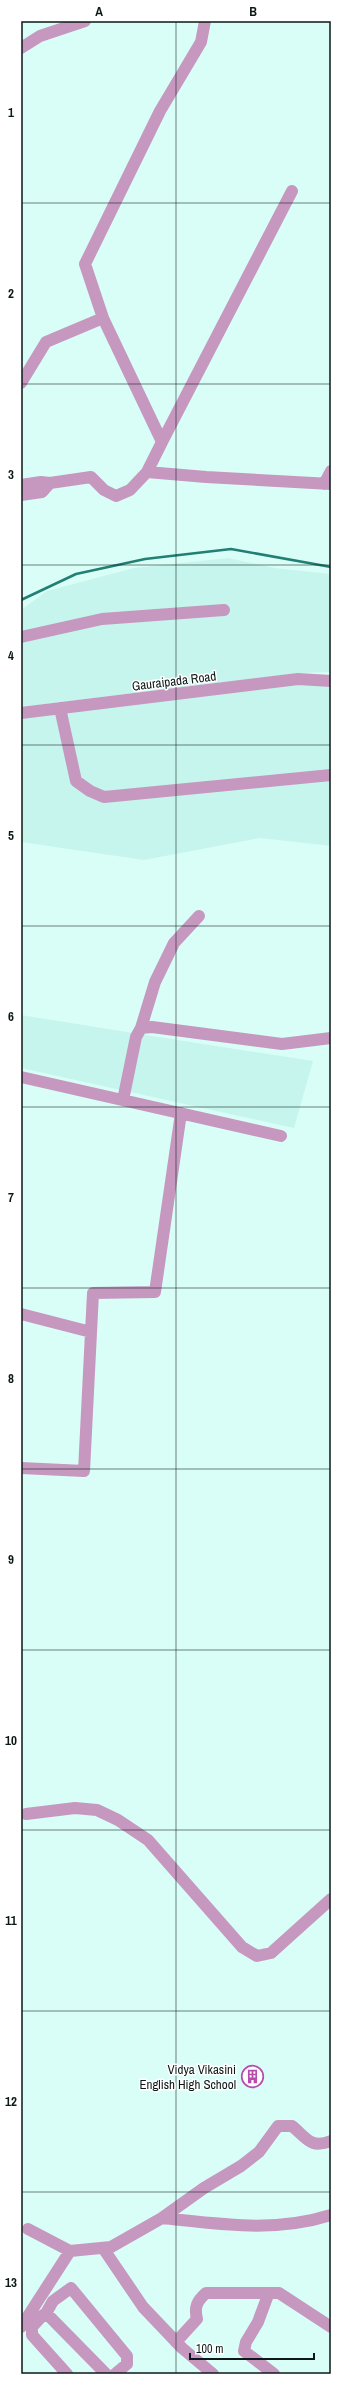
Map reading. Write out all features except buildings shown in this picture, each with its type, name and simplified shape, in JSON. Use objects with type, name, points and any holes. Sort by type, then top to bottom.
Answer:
[{"type":"street","points":[[21,48],[40,36],[85,21]]},
{"type":"street","points":[[162,442],[103,318],[85,264],[160,111],[201,42],[205,21]]},
{"type":"street","points":[[21,485],[41,482],[50,483],[91,477],[104,490],[116,496],[130,490],[147,472],[292,191]]},
{"type":"street","points":[[21,383],[46,342],[103,318]]},
{"type":"street","points":[[147,472],[206,478],[328,484],[331,471]]},
{"type":"street","points":[[21,495],[42,492],[50,483]]},
{"type":"street","points":[[21,637],[102,619],[224,610]]},
{"type":"street","name":"Gauraipada Road","points":[[21,713],[298,679],[331,681]]},
{"type":"street","points":[[60,708],[76,781],[90,791],[104,796],[331,775]]},
{"type":"street","points":[[123,1100],[136,1037],[141,1028],[155,982],[174,943],[199,916]]},
{"type":"street","points":[[141,1028],[152,1026],[282,1044],[331,1038]]},
{"type":"street","points":[[21,1077],[281,1136]]},
{"type":"street","points":[[21,1468],[84,1471],[93,1293],[155,1292],[181,1113]]},
{"type":"street","points":[[21,1314],[91,1332]]},
{"type":"street","points":[[26,1814],[75,1808],[97,1810],[118,1820],[148,1840],[242,1948],[257,1956],[271,1952],[331,1899]]},
{"type":"street","points":[[28,2228],[70,2251],[111,2247],[162,2218],[259,2152],[278,2126],[292,2126],[310,2143],[322,2144],[331,2141]]},
{"type":"street","points":[[162,2218],[277,2226],[308,2222],[331,2215]]},
{"type":"street","points":[[103,2248],[143,2306],[176,2342],[213,2374]]},
{"type":"street","points":[[21,2327],[70,2251]]},
{"type":"street","points":[[67,2374],[34,2339],[31,2333],[32,2327],[41,2316],[45,2314],[53,2301],[71,2288],[127,2356],[127,2364],[115,2374]]},
{"type":"street","points":[[176,2342],[197,2319],[195,2310],[198,2300],[206,2293],[268,2295],[279,2293],[331,2327]]},
{"type":"street","points":[[268,2295],[258,2322],[246,2342],[244,2351],[274,2374]]},
{"type":"street","points":[[45,2314],[50,2316],[106,2374]]},
{"type":"shaded area","points":[[228,558],[275,568],[331,574],[331,672],[299,673],[21,707],[21,610],[47,591],[134,568]]},
{"type":"shaded area","points":[[307,682],[331,684],[331,846],[260,838],[144,860],[21,842],[21,717]]},
{"type":"shaded area","points":[[21,1015],[313,1061],[294,1128],[21,1068]]},
{"type":"waterway","points":[[21,600],[76,574],[145,559],[231,549],[331,567]]},
{"type":"place","name":"Vidya Vikasini English High School","points":[[252,2076]]}]
